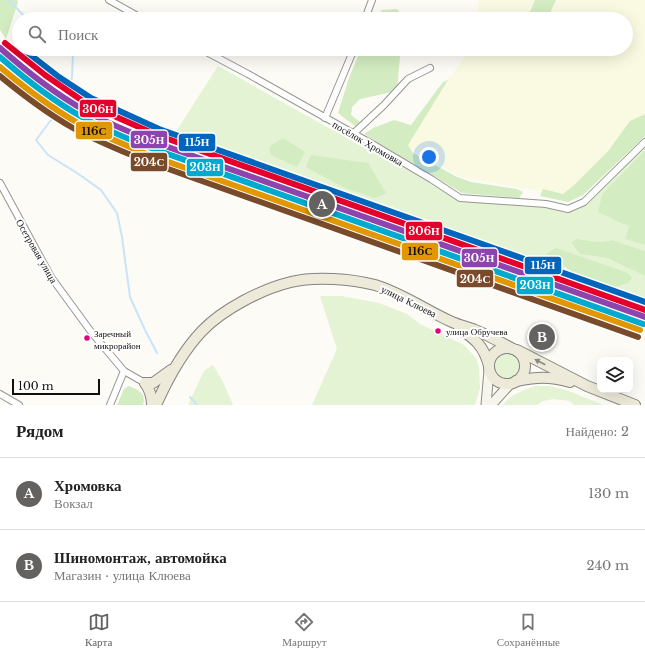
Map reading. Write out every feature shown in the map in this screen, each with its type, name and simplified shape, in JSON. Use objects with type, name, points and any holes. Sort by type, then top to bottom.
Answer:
[{"type":"main road","name":"улица Клюева","points":[[156,405],[174,367],[202,331],[215,319],[258,294],[292,282],[332,279],[376,286],[397,294],[453,323],[480,344],[486,354],[490,370]]},
{"type":"main road","name":"улица Клюева","points":[[453,323],[474,329],[587,386],[635,405]]},
{"type":"main road","points":[[503,348],[515,349],[523,357],[525,366],[523,375],[513,382],[506,384],[497,381],[490,370],[490,360],[495,352],[503,348]]},
{"type":"main road","points":[[152,405],[150,390],[145,383],[153,382],[161,378],[174,367]]},
{"type":"main road","name":"улица Клюева","points":[[513,382],[532,378],[548,377],[587,386]]},
{"type":"street","points":[[109,0],[130,12]]},
{"type":"street","points":[[368,12],[372,0]]},
{"type":"street","name":"посёлок Хромовка","points":[[214,56],[354,134],[431,179],[460,198],[546,204],[568,209],[584,202],[645,142]]},
{"type":"street","points":[[325,118],[351,56]]},
{"type":"street","points":[[354,134],[408,79],[430,68]]},
{"type":"street","name":"Осетровая улица","points":[[0,183],[51,277],[92,333],[124,371],[145,383]]},
{"type":"street","points":[[486,405],[490,370]]},
{"type":"street","points":[[110,405],[124,371]]},
{"type":"street","points":[[491,405],[513,382]]},
{"type":"street","points":[[0,394],[19,405]]},
{"type":"green space","points":[[0,0],[17,0],[18,2],[15,12],[12,12],[12,20],[6,39],[0,30]]},
{"type":"green space","points":[[479,0],[645,0],[645,114],[570,196],[461,177],[405,145],[464,56],[633,56],[633,12],[478,12]]},
{"type":"green space","points":[[535,0],[556,0],[550,12],[530,12]]},
{"type":"green space","points":[[397,9],[399,12],[381,12],[382,10]]},
{"type":"green space","points":[[358,56],[400,56],[397,91],[360,99],[352,107],[351,115],[360,122],[355,126],[338,113],[349,78]]},
{"type":"green space","points":[[218,66],[359,145],[389,159],[459,201],[542,207],[566,213],[583,207],[645,145],[645,150],[602,194],[598,212],[629,226],[625,239],[645,245],[645,251],[613,240],[599,242],[577,239],[580,254],[607,258],[645,276],[645,309],[547,276],[440,228],[357,200],[211,157],[172,138]],"holes":[[[558,263],[615,287],[584,280]]]},
{"type":"green space","points":[[448,80],[408,145],[413,153],[457,177],[471,182],[517,189],[523,192],[519,198],[462,193],[364,134],[373,128],[394,120],[411,125],[443,82]]},
{"type":"green space","points":[[645,114],[645,136],[583,195],[568,202],[540,196],[543,189],[563,194],[609,150],[630,121]]},
{"type":"green space","points":[[283,138],[305,152],[297,167],[271,155],[269,147]]},
{"type":"green space","points":[[645,150],[645,245],[625,239],[629,226],[598,212],[602,194]]},
{"type":"green space","points":[[311,155],[368,163],[386,193],[375,198],[345,188],[306,167]]},
{"type":"green space","points":[[577,239],[599,242],[613,240],[645,251],[645,276],[607,258],[580,254],[571,242]]},
{"type":"green space","points":[[556,248],[628,273],[632,278],[628,283],[615,287],[584,280],[546,254]]},
{"type":"green space","points":[[320,296],[341,296],[379,303],[407,314],[420,324],[464,345],[476,358],[479,367],[480,388],[475,405],[312,405],[337,349]]},
{"type":"green space","points":[[507,353],[516,357],[520,366],[516,375],[507,379],[498,375],[494,366],[498,357]]},
{"type":"green space","points":[[213,365],[223,382],[233,405],[188,405],[204,371]]},
{"type":"green space","points":[[129,386],[141,392],[144,398],[143,405],[117,405],[124,389]]},
{"type":"green space","points":[[535,386],[550,386],[569,391],[603,405],[574,405],[570,401],[554,399],[543,401],[537,405],[503,405],[506,401],[521,391]]},
{"type":"waterway","points":[[9,0],[20,12]]},
{"type":"waterway","points":[[70,90],[73,56]]},
{"type":"waterway","points":[[57,112],[36,140],[48,155],[101,190],[117,213],[122,237],[130,297],[157,353]]},
{"type":"waterway","points":[[190,397],[197,405]]},
{"type":"transit line","name":"306Н","points":[[5,43],[12,49]]},
{"type":"transit line","name":"305Н","points":[[0,48],[51,89],[92,115],[127,131],[154,142],[645,317]]},
{"type":"transit line","name":"306Н","points":[[21,56],[45,75],[87,104],[157,135],[645,310]]},
{"type":"transit line","name":"115Н","points":[[32,56],[59,77],[91,98],[159,129],[645,302]]},
{"type":"transit line","name":"203Н","points":[[0,57],[60,104],[99,126],[134,141],[643,324]]},
{"type":"transit line","name":"116С","points":[[0,67],[18,82],[78,123],[149,155],[640,330]]},
{"type":"transit line","name":"204С","points":[[0,76],[35,104],[63,122],[109,146],[146,161],[638,337]]},
{"type":"place","name":"Хромовка","points":[[322,204]]},
{"type":"place","name":"улица Обручева","points":[[438,331]]},
{"type":"place","name":"Шиномонтаж, автомойка","points":[[542,337]]},
{"type":"place","name":"Заречный микрорайон","points":[[87,338]]}]
